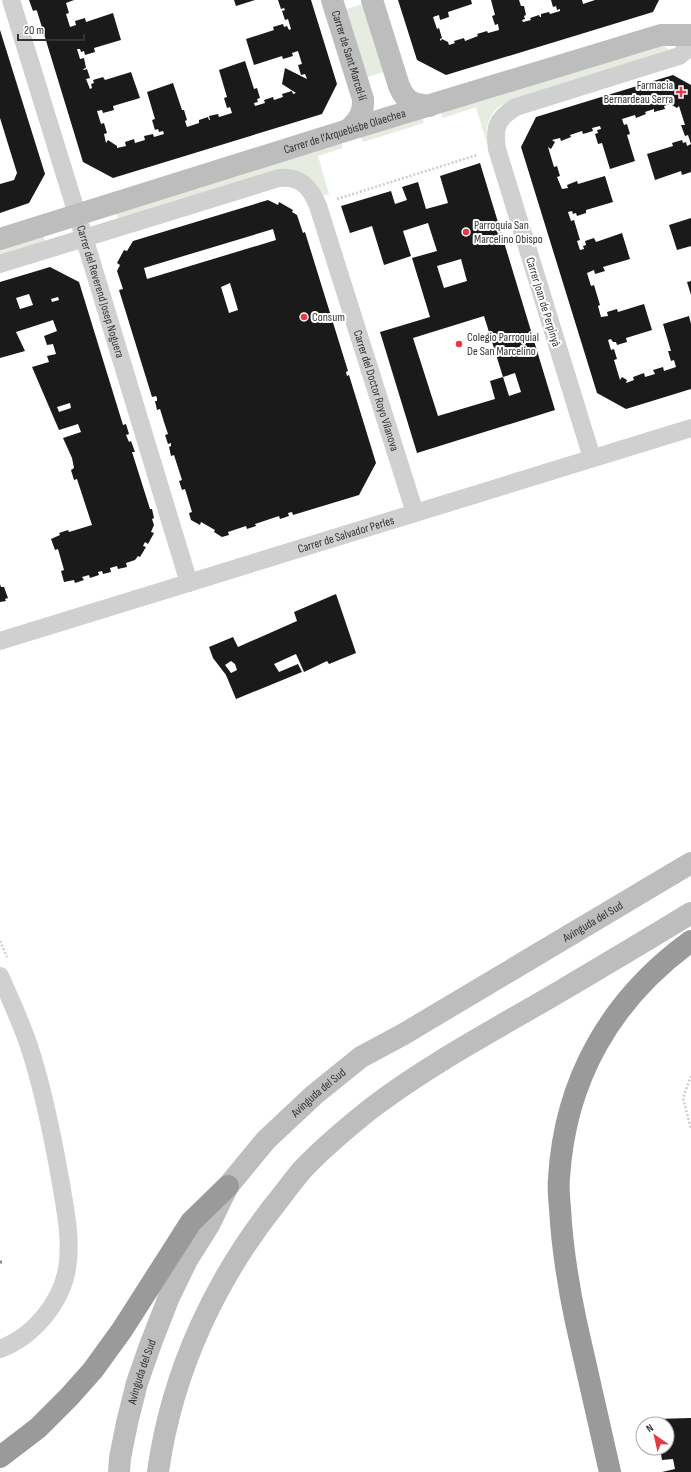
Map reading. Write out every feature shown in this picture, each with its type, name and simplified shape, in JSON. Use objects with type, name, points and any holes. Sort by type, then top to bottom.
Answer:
[{"type":"highway","points":[[610,1472],[578,1329],[563,1249],[558,1179],[565,1127],[571,1102],[587,1062],[612,1020],[636,990],[691,941]]},
{"type":"highway","points":[[0,1457],[38,1428],[93,1370],[122,1330],[191,1222],[228,1186]]},
{"type":"main road","name":"Carrer de Sant Marcel·lí","points":[[332,0],[363,99],[364,108],[361,115],[356,123],[348,130]]},
{"type":"main road","points":[[372,0],[402,93],[409,101],[429,106]]},
{"type":"main road","name":"Carrer de l'Arquebisbe Olaechea","points":[[0,239],[348,130],[661,35],[691,35]]},
{"type":"main road","name":"Avinguda del Sud","points":[[119,1472],[120,1458],[127,1423],[138,1383],[150,1343],[169,1297],[188,1260],[209,1225],[228,1186],[266,1140],[314,1095],[361,1057],[691,863]]},
{"type":"main road","points":[[158,1472],[167,1424],[179,1379],[194,1339],[209,1307],[240,1252],[270,1210],[303,1169],[372,1108],[408,1082],[477,1038],[691,913]]},
{"type":"street","name":"Carrer del Reverend Josep Noguera","points":[[11,0],[189,583]]},
{"type":"street","name":"Carrer Joan de Perpinyà","points":[[592,458],[497,150],[495,135],[498,122],[506,113],[516,107],[680,56],[691,46]]},
{"type":"street","name":"Carrer del Doctor Royo Vilanova","points":[[84,239],[279,178],[289,178],[300,181],[313,194],[318,206],[415,513]]},
{"type":"street","points":[[0,264],[84,239]]},
{"type":"street","name":"Carrer de Salvador Perles","points":[[0,641],[691,428]]},
{"type":"street","points":[[0,976],[28,1043],[41,1086],[53,1138],[63,1195],[69,1249],[67,1270],[61,1288],[52,1305],[39,1323],[25,1336],[0,1349]]},
{"type":"path","points":[[318,206],[497,150]]},
{"type":"path","points":[[690,1077],[683,1098],[691,1129]]},
{"type":"shaded area","points":[[363,4],[384,72],[364,78],[343,10]]},
{"type":"shaded area","points":[[659,41],[671,52],[501,105],[492,114],[488,122],[487,144],[476,107],[443,118],[440,110]]},
{"type":"shaded area","points":[[421,115],[424,123],[363,142],[360,134]]},
{"type":"shaded area","points":[[341,140],[343,148],[318,156],[329,194],[322,196],[318,186],[312,179],[294,170],[119,221],[115,209]]},
{"type":"shaded area","points":[[43,234],[45,243],[0,256],[0,247]]},
{"type":"building","points":[[29,0],[74,0],[66,3],[69,13],[66,14],[70,27],[76,25],[75,21],[85,18],[86,22],[113,13],[121,40],[94,48],[95,52],[85,55],[84,51],[81,52],[80,49],[77,49],[80,59],[84,58],[86,68],[83,69],[87,69],[90,78],[86,79],[90,89],[92,88],[91,84],[94,83],[93,80],[103,77],[105,80],[131,72],[140,98],[113,106],[114,110],[103,113],[102,110],[97,111],[101,124],[104,123],[107,133],[104,134],[106,143],[108,140],[117,146],[117,148],[126,146],[125,142],[134,139],[135,143],[145,140],[144,136],[153,134],[154,137],[164,134],[163,131],[159,132],[158,129],[155,130],[152,120],[155,119],[147,92],[173,83],[182,110],[184,110],[187,120],[185,121],[187,127],[199,123],[199,120],[208,117],[210,120],[209,116],[218,114],[219,117],[232,113],[230,107],[227,108],[224,98],[227,97],[219,70],[245,61],[254,89],[257,88],[260,98],[257,99],[258,102],[254,103],[255,106],[265,103],[264,100],[273,97],[274,100],[283,97],[282,94],[292,91],[293,94],[296,93],[282,84],[285,68],[307,79],[305,74],[301,75],[298,65],[302,64],[298,51],[292,53],[293,56],[283,59],[282,56],[254,65],[246,39],[274,30],[273,27],[283,24],[284,27],[287,26],[289,30],[291,29],[288,19],[285,20],[282,11],[285,10],[284,8],[281,9],[278,0],[311,0],[337,84],[322,114],[113,178],[83,162],[37,11],[33,11]]},
{"type":"building","points":[[234,0],[255,0],[236,6]]},
{"type":"building","points":[[398,0],[471,0],[472,4],[448,12],[449,17],[440,20],[439,15],[433,17],[442,38],[440,41],[442,39],[448,42],[449,45],[455,43],[454,41],[464,38],[465,41],[478,36],[477,34],[487,31],[488,33],[499,30],[498,24],[495,25],[492,16],[495,15],[491,0],[519,0],[521,6],[524,6],[526,15],[524,16],[525,19],[522,20],[523,22],[531,20],[530,18],[539,15],[541,17],[541,14],[549,12],[550,14],[560,11],[560,9],[557,10],[556,6],[553,7],[551,0],[582,0],[583,4],[595,0],[659,0],[653,12],[446,75],[417,60]]},
{"type":"building","points":[[0,30],[45,174],[29,203],[0,213],[0,184],[14,180],[17,173],[0,118]]},
{"type":"building","points":[[673,75],[691,85],[691,144],[688,135],[685,136],[681,125],[685,125],[679,106],[677,108],[672,105],[673,103],[664,106],[665,109],[654,112],[654,109],[645,112],[646,114],[636,118],[635,115],[622,119],[624,125],[627,124],[630,134],[627,135],[635,161],[610,169],[602,143],[598,144],[595,134],[598,133],[597,130],[601,129],[600,126],[592,128],[593,131],[583,134],[582,131],[570,135],[571,137],[561,141],[560,138],[552,140],[555,142],[551,149],[548,147],[554,167],[557,166],[560,176],[557,177],[562,189],[568,188],[567,185],[577,181],[578,184],[605,176],[613,202],[586,210],[586,213],[577,216],[576,213],[573,214],[572,211],[568,212],[571,221],[574,220],[580,240],[577,241],[580,250],[584,249],[583,246],[586,245],[585,241],[594,238],[596,242],[622,233],[630,259],[603,267],[605,271],[595,274],[594,270],[587,273],[591,286],[594,285],[600,305],[598,306],[601,317],[608,316],[607,312],[617,309],[618,312],[644,304],[652,330],[626,338],[627,342],[617,345],[616,342],[613,342],[611,339],[608,340],[611,350],[614,349],[617,359],[614,360],[620,380],[622,377],[627,380],[626,383],[634,380],[633,377],[644,373],[645,377],[655,374],[653,370],[663,367],[664,371],[676,367],[674,360],[671,361],[668,351],[671,351],[663,324],[689,316],[691,324],[691,389],[626,409],[597,393],[521,147],[536,117]]},
{"type":"building","points":[[682,140],[683,143],[686,142],[687,146],[691,144],[691,172],[682,175],[681,171],[655,180],[647,154],[673,146],[672,143]]},
{"type":"building","points":[[480,163],[555,410],[417,453],[380,332],[430,317],[412,258],[437,251],[428,223],[403,231],[411,256],[384,265],[372,226],[350,233],[341,206],[391,191],[395,204],[407,200],[402,187],[418,182],[426,209],[448,203],[440,176]],"holes":[[[461,259],[467,281],[444,288],[437,266]],[[484,316],[503,377],[490,381],[495,399],[438,416],[413,338]],[[515,373],[521,392],[509,396],[503,377]]]},
{"type":"building","points":[[268,200],[278,205],[279,202],[293,210],[292,212],[297,215],[303,233],[305,232],[348,371],[346,372],[347,376],[349,375],[376,463],[359,495],[293,515],[292,512],[288,513],[289,516],[280,519],[279,516],[255,524],[256,526],[247,529],[246,526],[228,532],[229,535],[222,537],[214,532],[215,530],[201,522],[200,525],[191,520],[189,513],[192,512],[185,489],[182,490],[179,481],[182,480],[174,455],[171,456],[169,447],[171,446],[171,443],[168,444],[165,435],[168,434],[160,409],[157,410],[155,401],[157,401],[157,398],[156,396],[152,397],[119,290],[123,289],[117,271],[120,265],[117,263],[124,250],[127,251],[133,241]],"holes":[[[273,229],[276,240],[147,279],[144,268]],[[230,283],[238,310],[229,313],[221,287]]]},
{"type":"building","points":[[691,218],[691,246],[677,250],[669,225]]},
{"type":"building","points":[[50,267],[79,282],[123,425],[126,424],[129,434],[126,435],[129,442],[131,441],[135,452],[132,452],[154,518],[152,519],[154,525],[151,532],[154,533],[148,544],[145,542],[143,546],[146,547],[140,557],[138,556],[135,560],[126,563],[127,567],[118,569],[117,566],[110,568],[111,572],[103,574],[102,571],[98,572],[99,575],[90,578],[89,575],[82,577],[84,580],[75,583],[74,580],[64,582],[61,571],[64,570],[58,549],[55,550],[51,539],[60,535],[59,533],[68,530],[69,532],[92,525],[77,479],[74,480],[71,470],[74,468],[72,458],[63,438],[81,432],[78,424],[59,430],[32,367],[49,362],[47,356],[56,354],[53,344],[47,345],[44,336],[57,331],[53,320],[16,332],[25,351],[0,358],[0,282]],"holes":[[[29,294],[33,305],[20,309],[16,298]],[[58,297],[59,300],[52,302],[51,299]],[[70,403],[71,408],[59,412],[57,407]]]},
{"type":"building","points":[[691,281],[691,295],[687,282]]},
{"type":"building","points":[[0,584],[1,587],[4,587],[8,598],[5,599],[6,601],[0,602]]},
{"type":"building","points":[[336,594],[356,653],[329,664],[327,661],[304,672],[296,654],[274,664],[279,672],[298,664],[302,672],[236,699],[226,675],[213,658],[209,647],[233,637],[238,647],[297,621],[294,612]],"holes":[[[231,661],[235,664],[237,670],[231,673],[225,665]]]},
{"type":"building","points":[[675,1418],[691,1418],[691,1472],[662,1472],[675,1469],[673,1459],[662,1460],[661,1456],[675,1456]]},
{"type":"place","name":"Farmacia Bernardeau Serra","points":[[681,92]]},
{"type":"place","name":"Parroquia San Marcelino Obispo","points":[[466,232]]},
{"type":"place","name":"Consum","points":[[304,317]]},
{"type":"place","name":"Colegio Parroquial De San Marcelino","points":[[459,344]]}]
